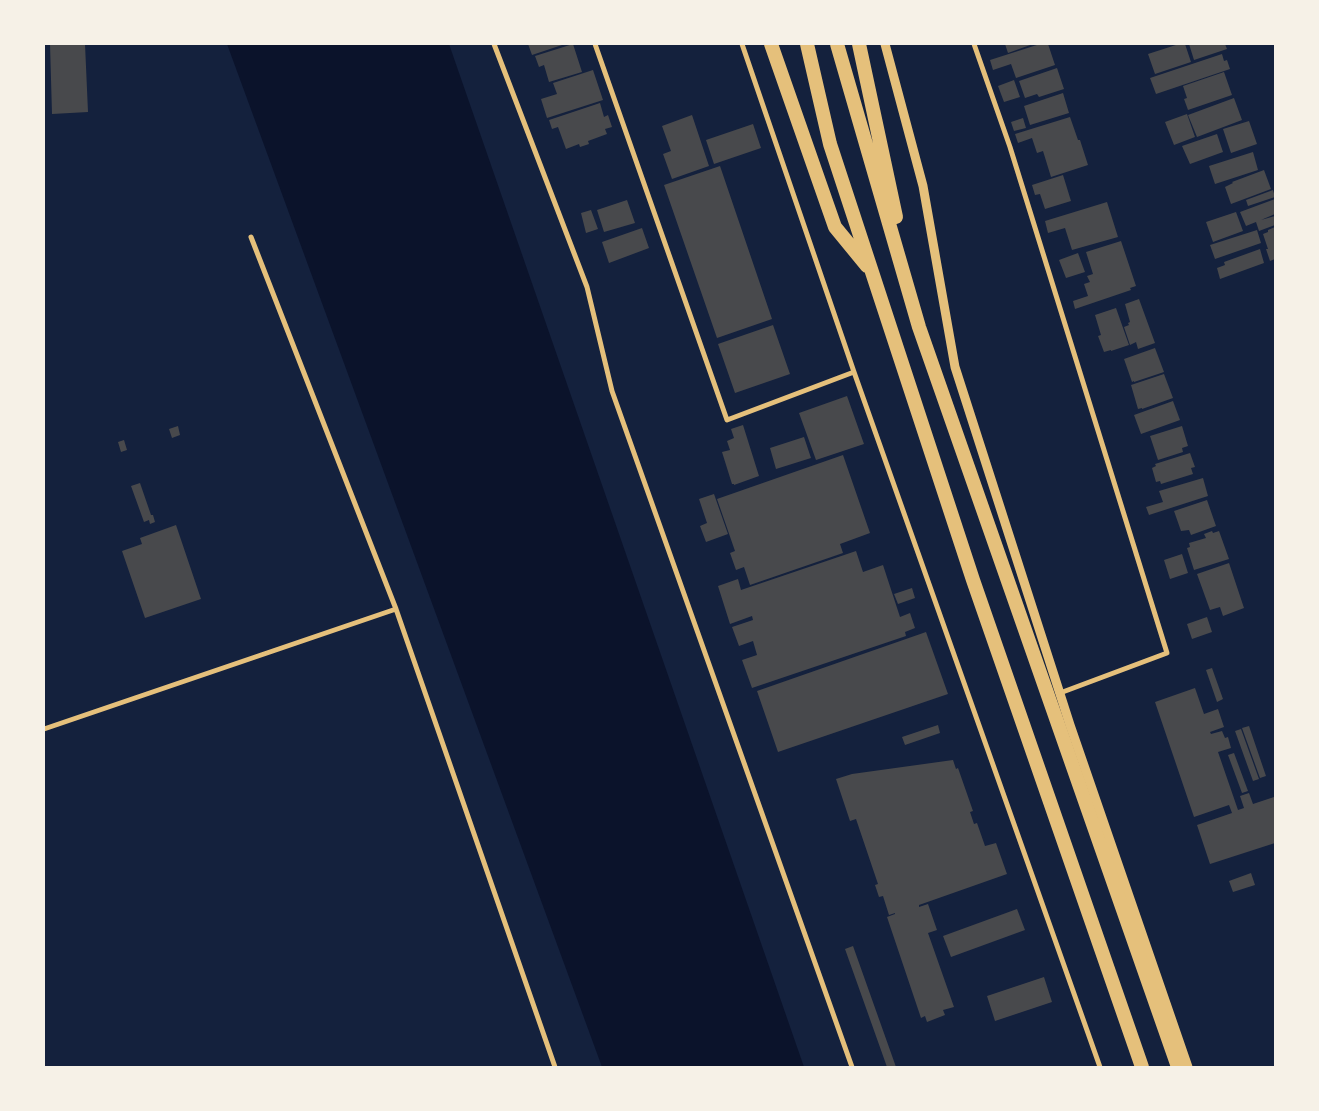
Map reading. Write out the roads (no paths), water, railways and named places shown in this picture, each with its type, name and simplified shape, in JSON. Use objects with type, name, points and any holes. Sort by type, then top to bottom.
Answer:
[{"type":"highway","points":[[771,44],[835,227],[872,272]]},
{"type":"highway","points":[[807,44],[830,144],[973,580],[1142,1067]]},
{"type":"highway","points":[[837,44],[919,328],[1178,1067]]},
{"type":"highway","points":[[859,44],[919,328]]},
{"type":"street","points":[[494,44],[587,287],[612,391],[852,1067]]},
{"type":"street","points":[[596,44],[727,420],[854,372]]},
{"type":"street","points":[[742,44],[854,372],[1100,1067]]},
{"type":"street","points":[[885,44],[892,76],[923,186],[955,367],[1060,693],[1188,1067]]},
{"type":"street","points":[[974,44],[1010,147],[1167,653],[1060,693]]},
{"type":"street","points":[[251,236],[396,609],[555,1067]]},
{"type":"street","points":[[44,729],[396,609]]},
{"type":"water","points":[[227,44],[449,44],[804,1067],[602,1067]]}]
